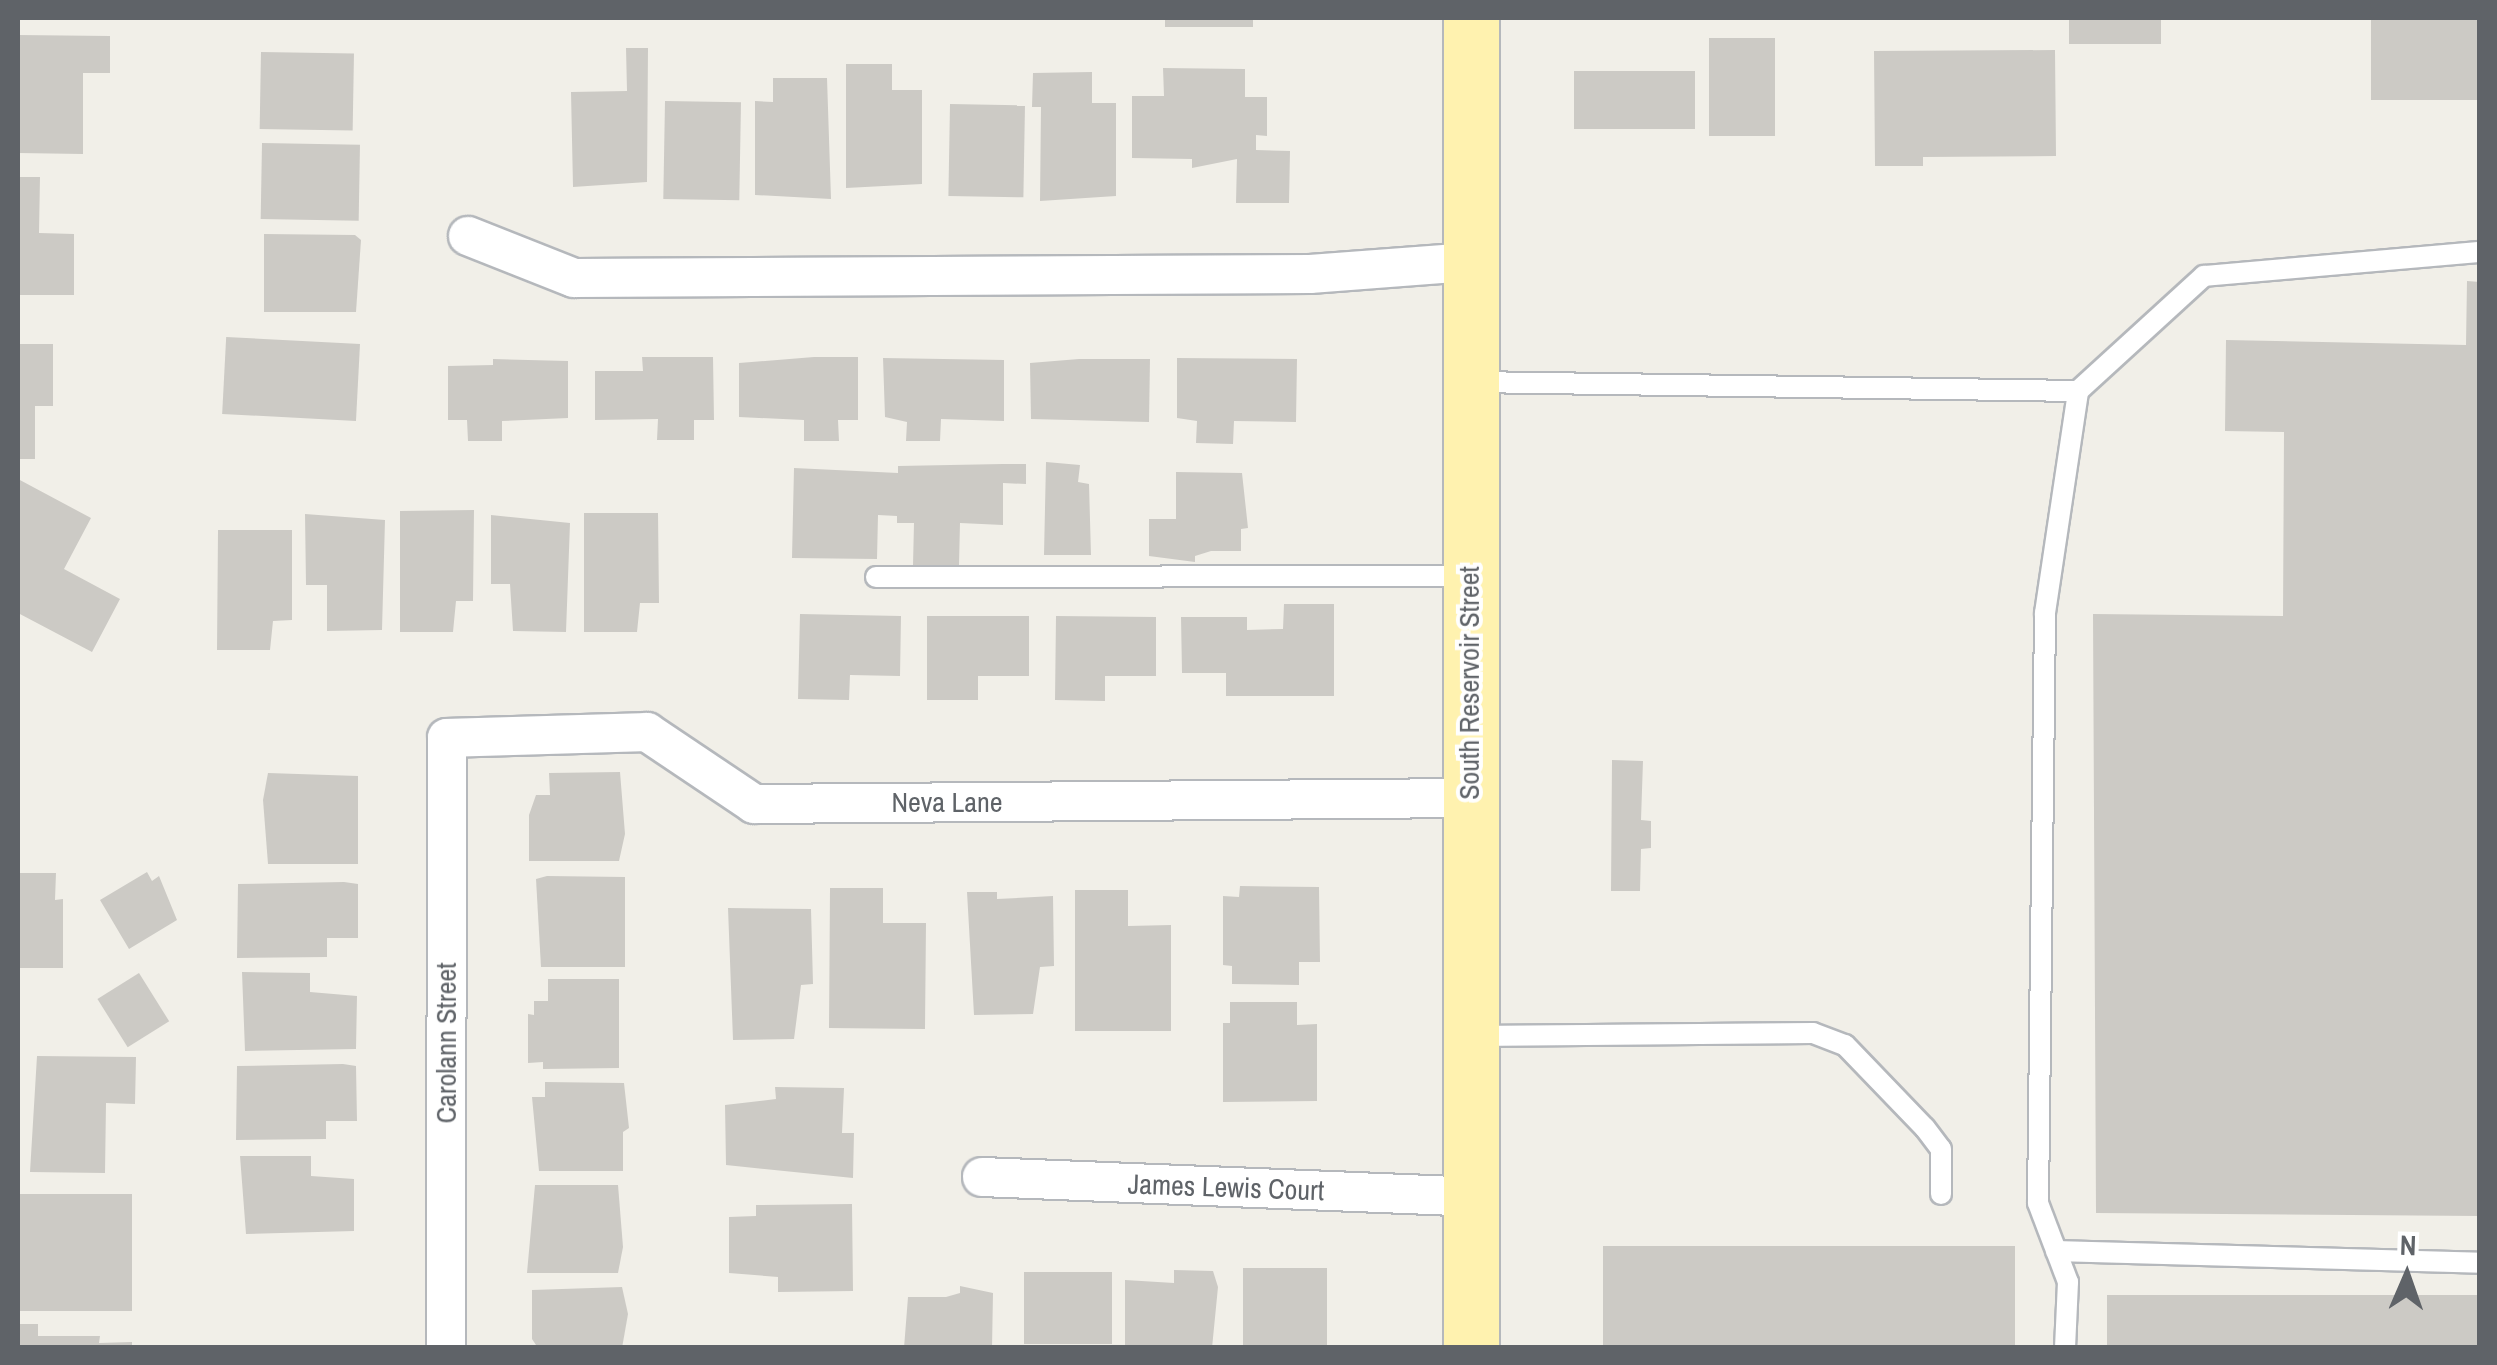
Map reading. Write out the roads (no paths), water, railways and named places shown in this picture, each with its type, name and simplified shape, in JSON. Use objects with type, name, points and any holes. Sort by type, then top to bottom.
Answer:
[{"type":"main road","name":"South Reservoir Street","points":[[1471,18],[1471,1348]]},
{"type":"street","points":[[468,236],[574,278],[1310,274],[1471,262]]},
{"type":"street","name":"Neva Lane","points":[[447,738],[646,732],[754,804],[1469,798]]},
{"type":"street","name":"Carolann Street","points":[[446,1348],[447,738]]},
{"type":"street","name":"James Lewis Court","points":[[982,1177],[1470,1197]]},
{"type":"lane","points":[[2066,1348],[2068,1282],[2038,1204],[2044,614],[2078,391],[2204,276],[2480,252]]},
{"type":"lane","points":[[1470,382],[2078,391]]},
{"type":"lane","points":[[876,577],[1469,576]]},
{"type":"lane","points":[[1470,1036],[1813,1034],[1845,1045],[1925,1128],[1941,1149],[1941,1194]]},
{"type":"lane","points":[[2056,1250],[2480,1263]]}]
